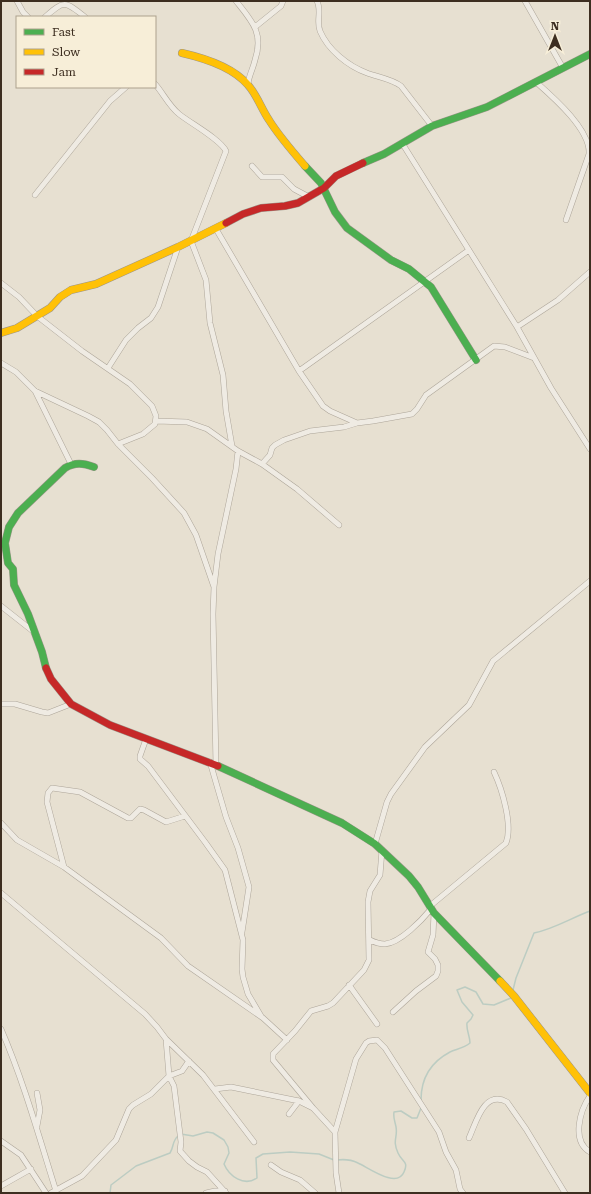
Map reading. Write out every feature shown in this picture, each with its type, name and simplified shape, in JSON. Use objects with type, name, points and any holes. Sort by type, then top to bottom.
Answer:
[{"type":"street","points":[[17,1],[27,16]]},
{"type":"street","points":[[236,1],[255,27],[258,46],[248,84]]},
{"type":"street","points":[[255,27],[281,6],[283,1]]},
{"type":"street","points":[[317,1],[320,9],[320,30],[335,54],[365,72],[396,82],[401,86],[432,126]]},
{"type":"street","points":[[525,1],[563,68]]},
{"type":"street","points":[[46,16],[60,5],[67,4],[84,16]]},
{"type":"street","points":[[182,53],[214,63],[248,84],[272,126],[324,188],[335,212],[347,228],[391,260],[409,269],[431,287],[476,360]]},
{"type":"street","points":[[1,333],[17,328],[37,316],[50,308],[60,297],[71,290],[96,284],[192,241],[252,210],[291,205],[324,188],[342,172],[384,154],[432,126],[487,107],[590,54]]},
{"type":"street","points":[[536,82],[568,112],[589,143],[589,154],[566,220]]},
{"type":"street","points":[[156,85],[178,114],[214,140],[226,151],[192,241],[206,280],[210,324],[223,375],[226,412],[232,446]]},
{"type":"street","points":[[35,195],[110,101],[125,88]]},
{"type":"street","points":[[402,143],[517,326],[551,388],[590,449]]},
{"type":"street","points":[[252,166],[262,177],[282,177],[294,189],[309,196]]},
{"type":"street","points":[[216,229],[299,371],[323,406],[330,411],[357,422]]},
{"type":"street","points":[[108,368],[126,340],[151,318],[155,312],[178,247]]},
{"type":"street","points":[[299,371],[469,250]]},
{"type":"street","points":[[517,326],[558,300],[590,272]]},
{"type":"street","points":[[1,283],[19,297],[37,316],[82,351],[130,384],[148,401],[155,412],[156,421],[152,427],[143,434],[118,444]]},
{"type":"street","points":[[262,464],[270,455],[274,446],[284,440],[310,431],[348,426],[357,422],[374,421],[412,414],[426,396],[490,349],[498,346],[534,358]]},
{"type":"street","points":[[1,363],[16,372],[35,391],[71,464]]},
{"type":"street","points":[[35,391],[99,422],[184,513],[196,535],[214,587]]},
{"type":"street","points":[[156,421],[187,422],[207,429],[238,451],[262,464],[297,489],[339,525]]},
{"type":"street","points":[[238,451],[236,468],[218,554],[214,587],[213,764],[226,817],[238,848],[249,887],[242,933]]},
{"type":"street","points":[[94,467],[84,464],[71,464],[65,468],[18,513],[9,527],[3,542],[8,563],[12,569],[14,585],[28,614],[42,652],[45,666],[51,679],[71,704],[110,725],[213,764],[342,823],[361,834],[382,850],[409,876],[432,909],[511,994],[590,1095],[583,1108],[579,1122],[580,1136],[583,1146],[590,1152]]},
{"type":"street","points":[[375,844],[387,802],[391,794],[425,747],[469,705],[493,661],[590,581]]},
{"type":"street","points":[[1,606],[34,632]]},
{"type":"street","points":[[1,704],[15,704],[48,713],[71,704]]},
{"type":"street","points":[[146,738],[140,759],[148,766],[225,870],[242,933],[244,947],[242,970],[243,977],[248,994],[263,1018]]},
{"type":"street","points":[[370,940],[383,944],[392,942],[420,922],[432,909],[506,843],[508,835],[504,801],[494,772]]},
{"type":"street","points":[[64,867],[47,802],[48,793],[52,788],[80,792],[128,818],[131,818],[140,809],[166,822],[185,816]]},
{"type":"street","points":[[1,823],[17,840],[64,867],[161,938],[196,972],[263,1018],[287,1040]]},
{"type":"street","points":[[335,1132],[273,1060],[273,1054],[287,1040],[308,1014],[315,1009],[331,1005],[360,975],[367,965],[369,960],[370,940],[367,912],[368,902],[370,891],[381,872],[382,850]]},
{"type":"street","points":[[1,893],[145,1014],[166,1039],[215,1089],[254,1142]]},
{"type":"street","points":[[393,1012],[416,991],[434,979],[438,974],[439,967],[437,962],[428,952],[432,937],[432,909]]},
{"type":"street","points":[[349,985],[377,1024]]},
{"type":"street","points":[[1,1029],[12,1055],[37,1127],[54,1192],[82,1176],[117,1138],[133,1105],[151,1094],[169,1076],[182,1071],[189,1061]]},
{"type":"street","points":[[166,1039],[169,1076],[174,1086],[181,1152],[197,1167],[207,1172],[226,1192]]},
{"type":"street","points":[[339,1193],[336,1173],[335,1132],[356,1060],[366,1043],[377,1040],[385,1048],[396,1064],[439,1132],[446,1152],[456,1170],[460,1189],[463,1193]]},
{"type":"street","points":[[215,1089],[231,1086],[299,1101],[313,1108]]},
{"type":"street","points":[[37,1093],[40,1110],[37,1127]]},
{"type":"street","points":[[469,1138],[484,1105],[493,1099],[499,1099],[507,1102],[526,1129],[565,1193]]},
{"type":"street","points":[[289,1114],[299,1101]]},
{"type":"street","points":[[1,1140],[21,1155],[46,1193]]},
{"type":"street","points":[[271,1165],[280,1172],[300,1180],[315,1193]]},
{"type":"street","points":[[1,1186],[31,1169]]},
{"type":"street","points":[[206,1193],[215,1191],[226,1192]]},
{"type":"waterway","points":[[513,990],[516,978],[534,933],[590,911]]},
{"type":"waterway","points":[[421,1100],[421,1092],[425,1078],[432,1066],[443,1056],[470,1043],[467,1023],[473,1015],[462,1002],[457,990],[465,987],[476,992],[483,1004],[494,1005],[511,998]]},
{"type":"waterway","points":[[337,1160],[353,1161],[389,1178],[400,1177],[406,1166],[395,1145],[396,1130],[394,1112],[401,1111],[412,1118],[417,1118],[421,1108]]},
{"type":"waterway","points":[[181,1134],[193,1136],[207,1132],[213,1133],[224,1140],[228,1147],[229,1153],[224,1164],[229,1173],[242,1181],[257,1178],[256,1158],[263,1154],[290,1152],[319,1154],[334,1160]]},
{"type":"waterway","points":[[110,1193],[111,1185],[136,1166],[170,1153],[178,1136]]},
{"type":"traffic: fast","points":[[363,163],[384,154],[432,126],[487,107],[590,54]]},
{"type":"traffic: fast","points":[[305,166],[321,183],[335,212],[347,228],[391,260],[409,269],[431,287],[476,360]]},
{"type":"traffic: fast","points":[[46,668],[42,652],[28,614],[14,585],[13,569],[8,563],[5,543],[9,527],[18,513],[65,468],[79,464],[94,467]]},
{"type":"traffic: fast","points":[[218,766],[342,823],[375,844],[409,876],[418,887],[434,913],[500,981]]},
{"type":"traffic: slow","points":[[182,53],[218,64],[242,79],[254,93],[277,132],[305,166]]},
{"type":"traffic: slow","points":[[1,333],[17,328],[50,308],[60,297],[71,290],[96,284],[178,247],[226,223]]},
{"type":"traffic: slow","points":[[500,981],[514,996],[590,1093]]},
{"type":"traffic: jam","points":[[226,223],[243,214],[261,208],[285,206],[298,203],[324,188],[336,176],[363,163]]},
{"type":"traffic: jam","points":[[46,668],[51,679],[71,704],[110,725],[218,766]]}]
